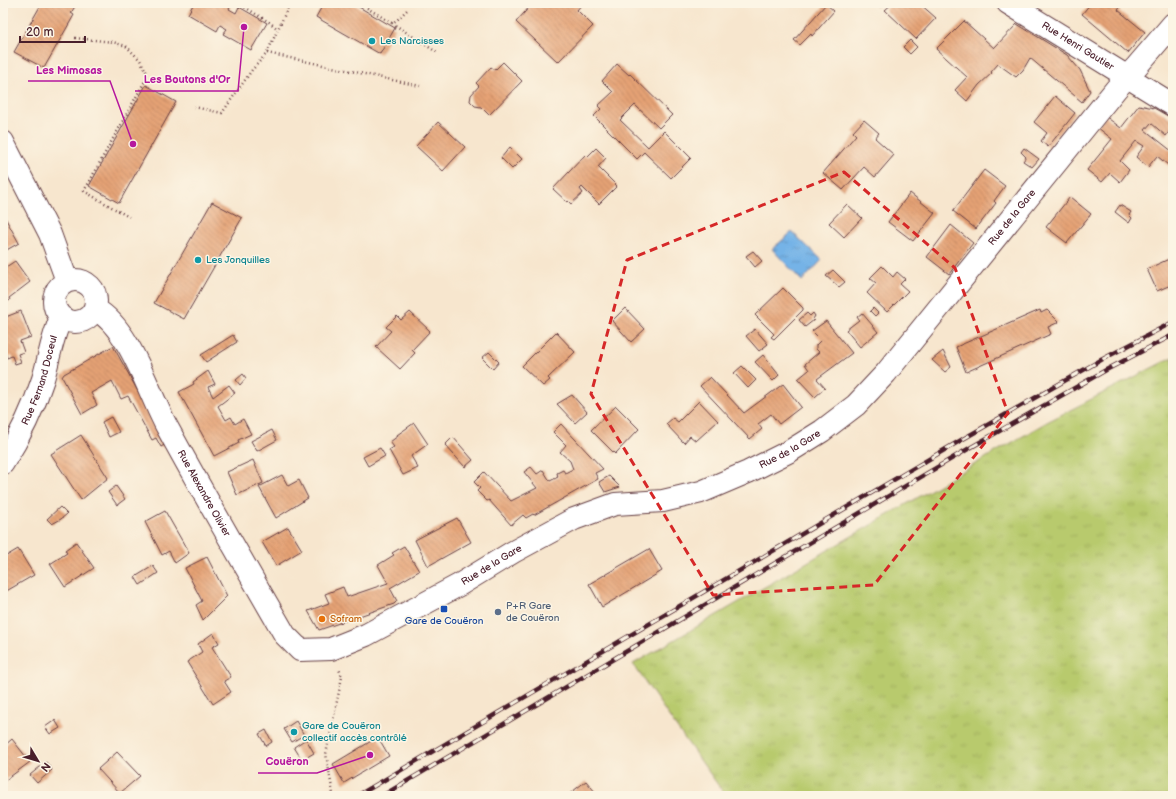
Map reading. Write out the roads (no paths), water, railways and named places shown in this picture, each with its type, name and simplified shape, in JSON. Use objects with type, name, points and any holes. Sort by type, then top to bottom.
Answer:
[{"type":"street","name":"Rue Henri Gautier","points":[[1008,3],[1173,105]]},
{"type":"street","name":"Rue de la Gare","points":[[331,649],[366,635],[446,592],[513,552],[574,519],[615,504],[663,501],[701,492],[748,472],[790,451],[822,431],[856,405],[886,373],[1116,89],[1173,24]]},
{"type":"street","points":[[3,142],[50,234],[67,281]]},
{"type":"street","points":[[74,279],[81,280],[93,288],[96,294],[97,302],[95,309],[92,315],[80,322],[67,321],[61,318],[57,312],[54,305],[54,297],[61,284],[74,279]]},
{"type":"street","name":"Rue Alexandre Olivier","points":[[95,309],[104,314],[118,330],[141,370],[166,425],[285,635],[300,650],[331,649]]},
{"type":"street","name":"Rue Fernand Doceul","points":[[3,463],[33,405],[43,379],[56,329],[61,318]]},
{"type":"water","points":[[792,232],[822,260],[802,281],[772,249]]},
{"type":"railway","points":[[357,796],[963,439],[1101,360],[1173,322]]},
{"type":"railway","points":[[382,796],[968,449],[1106,370],[1173,335]]},
{"type":"place","name":"Les Boutons d'Or","points":[[244,27]]},
{"type":"place","name":"Les Narcisses","points":[[372,41]]},
{"type":"place","name":"Les Mimosas","points":[[133,144]]},
{"type":"place","name":"Les Jonquilles","points":[[198,260]]},
{"type":"place","name":"Gare de Couëron","points":[[444,609]]},
{"type":"place","name":"P+R Gare de Couëron","points":[[498,612]]},
{"type":"place","name":"Sofram","points":[[322,619]]},
{"type":"place","name":"Gare de Couëron collectif accès contrôlé","points":[[294,732]]},
{"type":"place","name":"Couëron","points":[[370,755]]}]
